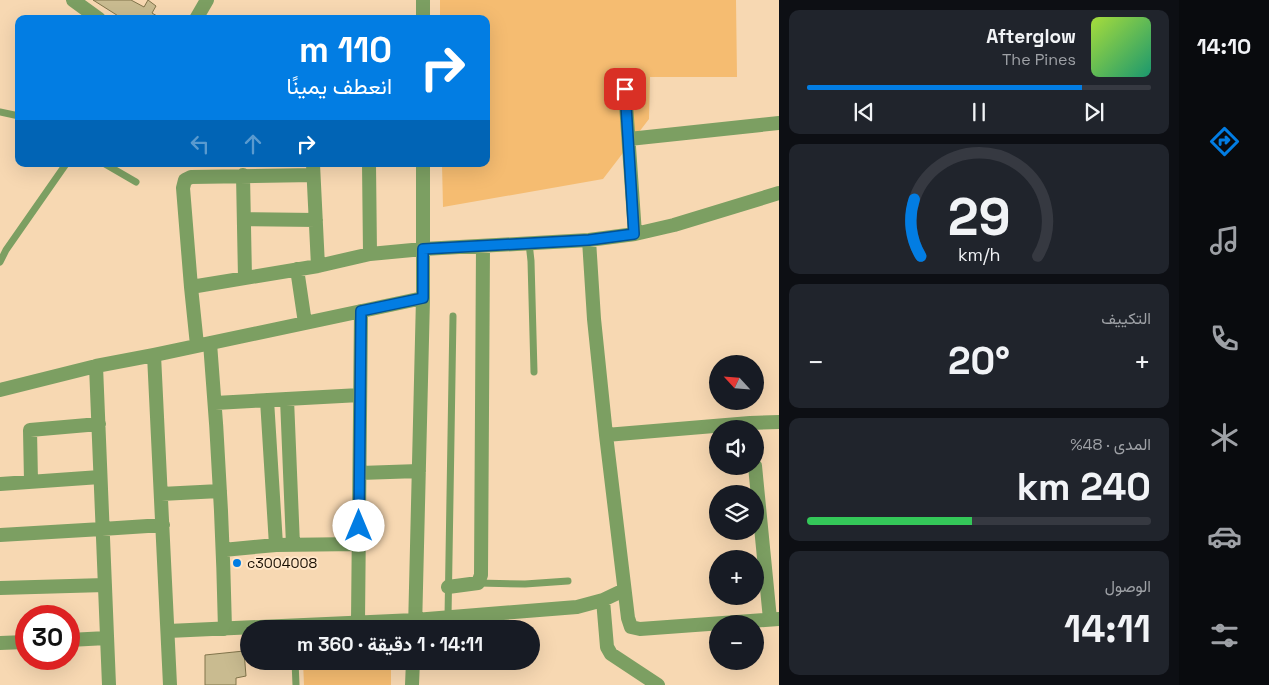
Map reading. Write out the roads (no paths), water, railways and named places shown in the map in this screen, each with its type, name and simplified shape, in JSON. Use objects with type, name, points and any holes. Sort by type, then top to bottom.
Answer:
[{"type":"street","points":[[73,0],[94,15]]},
{"type":"street","points":[[198,15],[207,0]]},
{"type":"street","points":[[423,0],[424,15]]},
{"type":"street","points":[[625,89],[634,234]]},
{"type":"street","points":[[629,139],[779,123]]},
{"type":"street","points":[[368,167],[370,254]]},
{"type":"street","points":[[415,620],[423,298],[423,167]]},
{"type":"street","points":[[225,629],[215,403],[204,344],[190,287],[184,180],[191,177],[313,169],[318,266]]},
{"type":"street","points":[[243,175],[245,278]]},
{"type":"street","points":[[190,287],[318,266],[370,254],[423,249],[589,240],[634,234],[674,225],[779,193]]},
{"type":"street","points":[[244,219],[316,220]]},
{"type":"street","points":[[589,240],[594,319],[606,435],[624,590],[631,627],[640,629],[774,619],[756,475]]},
{"type":"street","points":[[448,587],[478,583],[481,575],[483,246]]},
{"type":"street","points":[[297,269],[305,323]]},
{"type":"street","points":[[0,390],[96,366],[423,298]]},
{"type":"street","points":[[358,620],[361,311]]},
{"type":"street","points":[[154,354],[170,685]]},
{"type":"street","points":[[96,366],[109,685]]},
{"type":"street","points":[[215,403],[360,394]]},
{"type":"street","points":[[287,399],[293,545]]},
{"type":"street","points":[[267,400],[276,545]]},
{"type":"street","points":[[764,424],[779,422]]},
{"type":"street","points":[[30,481],[30,430],[99,424]]},
{"type":"street","points":[[606,435],[709,429]]},
{"type":"street","points":[[360,473],[419,471]]},
{"type":"street","points":[[0,484],[100,477]]},
{"type":"street","points":[[161,494],[220,491]]},
{"type":"street","points":[[0,535],[163,525]]},
{"type":"street","points":[[223,550],[276,545],[359,544]]},
{"type":"street","points":[[0,588],[105,586]]},
{"type":"street","points":[[434,620],[448,617],[577,607],[603,600],[624,590]]},
{"type":"street","points":[[603,600],[607,647],[611,654],[658,685]]},
{"type":"street","points":[[168,631],[240,629]]},
{"type":"street","points":[[80,639],[107,638]]},
{"type":"street","points":[[0,643],[15,642]]},
{"type":"street","points":[[412,685],[413,670]]},
{"type":"lane","points":[[0,112],[15,115]]},
{"type":"lane","points":[[0,262],[6,250],[64,167]]},
{"type":"lane","points":[[109,167],[136,182]]},
{"type":"lane","points":[[529,243],[534,372]]},
{"type":"lane","points":[[448,617],[453,316]]},
{"type":"lane","points":[[478,583],[525,584],[568,581]]},
{"type":"lane","points":[[295,670],[296,685]]},
{"type":"place","name":"c3004008","points":[[237,563]]}]
